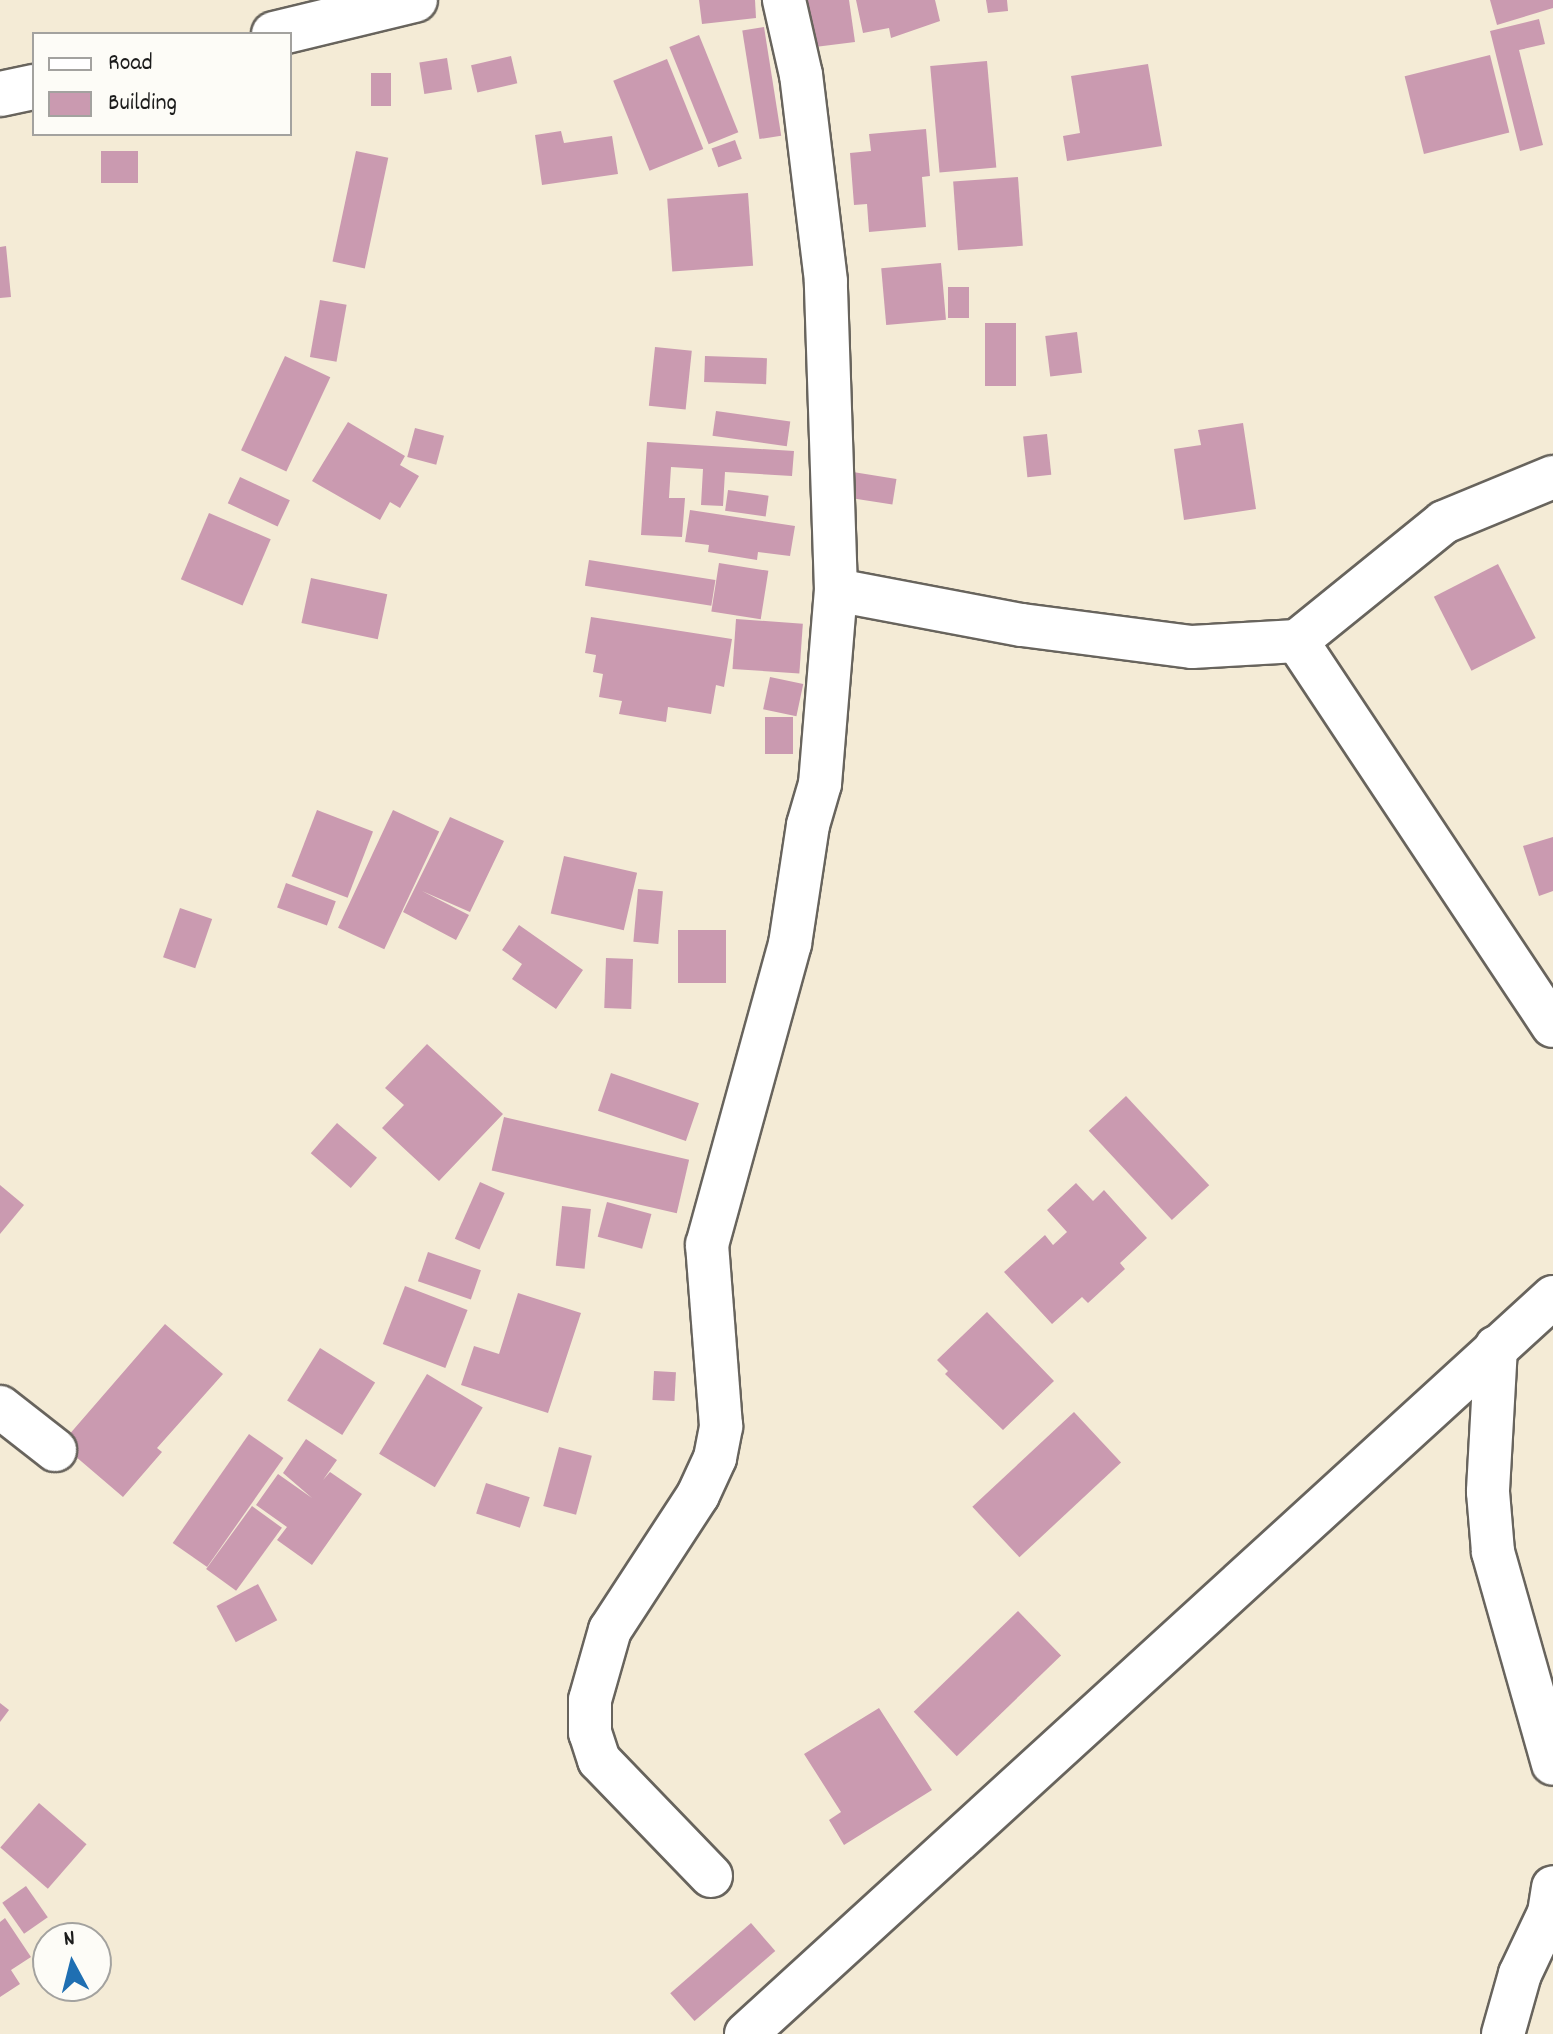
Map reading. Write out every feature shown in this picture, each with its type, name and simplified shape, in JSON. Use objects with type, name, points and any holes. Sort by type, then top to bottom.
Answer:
[{"type":"main road","points":[[282,32],[415,0]]},
{"type":"main road","points":[[0,94],[32,87]]},
{"type":"street","points":[[711,1876],[599,1760],[590,1733],[590,1700],[610,1630],[698,1495],[715,1458],[721,1426],[707,1245],[790,944],[808,825],[820,784],[836,590],[826,281],[801,75],[784,0]]},
{"type":"street","points":[[836,590],[1022,625],[1161,644],[1192,647],[1297,641],[1444,522],[1553,477]]},
{"type":"street","points":[[1297,641],[1553,1026]]},
{"type":"street","points":[[746,2034],[1553,1297]]},
{"type":"street","points":[[1496,1347],[1488,1492],[1493,1552],[1553,1764]]},
{"type":"street","points":[[0,1407],[55,1450]]},
{"type":"street","points":[[1503,2034],[1520,1974],[1549,1913],[1553,1887]]},
{"type":"building","points":[[699,0],[755,0],[756,18],[702,24]]},
{"type":"building","points":[[800,0],[849,0],[855,42],[807,48]]},
{"type":"building","points":[[856,0],[935,0],[940,21],[891,38],[889,28],[863,33]]},
{"type":"building","points":[[986,0],[1007,0],[1008,11],[988,13]]},
{"type":"building","points":[[1490,0],[1553,0],[1553,8],[1497,25]]},
{"type":"building","points":[[1539,19],[1545,44],[1519,50],[1543,145],[1520,151],[1490,31]]},
{"type":"building","points":[[764,27],[781,136],[759,139],[742,30]]},
{"type":"building","points":[[699,35],[738,132],[709,144],[669,47]]},
{"type":"building","points":[[1490,55],[1509,133],[1424,154],[1405,76]]},
{"type":"building","points":[[511,56],[517,83],[477,93],[471,65]]},
{"type":"building","points":[[447,58],[452,90],[424,94],[419,62]]},
{"type":"building","points":[[667,59],[703,149],[650,171],[613,81]]},
{"type":"building","points":[[987,61],[996,168],[940,173],[930,66]]},
{"type":"building","points":[[1148,64],[1162,146],[1067,161],[1063,136],[1080,133],[1071,76]]},
{"type":"building","points":[[371,73],[391,73],[391,106],[371,106]]},
{"type":"building","points":[[926,129],[930,176],[922,177],[926,227],[869,232],[867,204],[854,205],[850,153],[871,151],[869,134]]},
{"type":"building","points":[[561,131],[564,143],[612,136],[618,174],[542,185],[535,135]]},
{"type":"building","points":[[735,140],[742,159],[718,167],[712,149]]},
{"type":"building","points":[[101,151],[138,151],[138,183],[101,183]]},
{"type":"building","points":[[356,151],[388,158],[365,268],[333,262]]},
{"type":"building","points":[[1018,177],[1023,246],[958,250],[953,182]]},
{"type":"building","points":[[748,193],[753,266],[672,271],[667,199]]},
{"type":"building","points":[[6,246],[11,297],[0,298],[0,247]]},
{"type":"building","points":[[941,263],[946,320],[886,325],[881,268]]},
{"type":"building","points":[[948,287],[969,287],[969,318],[948,318]]},
{"type":"building","points":[[320,300],[347,305],[337,362],[310,357]]},
{"type":"building","points":[[985,323],[1016,323],[1016,386],[985,386]]},
{"type":"building","points":[[1077,332],[1082,373],[1050,377],[1045,336]]},
{"type":"building","points":[[655,347],[692,351],[686,410],[649,406]]},
{"type":"building","points":[[285,356],[330,377],[286,471],[241,450]]},
{"type":"building","points":[[705,356],[767,358],[766,384],[704,382]]},
{"type":"building","points":[[716,411],[790,421],[787,446],[713,436]]},
{"type":"building","points":[[348,422],[405,456],[400,465],[419,476],[400,508],[390,502],[380,520],[312,481]]},
{"type":"building","points":[[1243,423],[1256,509],[1184,520],[1174,449],[1201,445],[1198,430]]},
{"type":"building","points":[[415,428],[444,436],[436,465],[407,457]]},
{"type":"building","points":[[1047,434],[1051,475],[1027,477],[1023,437]]},
{"type":"building","points":[[647,442],[794,451],[792,476],[725,472],[723,506],[701,505],[703,469],[671,467],[669,498],[685,498],[682,537],[641,535]]},
{"type":"building","points":[[853,472],[896,479],[892,505],[849,498]]},
{"type":"building","points":[[240,477],[290,500],[278,527],[228,503]]},
{"type":"building","points":[[728,490],[769,496],[766,517],[725,511]]},
{"type":"building","points":[[690,510],[795,526],[790,556],[758,552],[757,560],[708,552],[709,545],[685,542]]},
{"type":"building","points":[[209,513],[271,539],[243,605],[181,579]]},
{"type":"building","points":[[589,560],[715,580],[711,606],[585,586]]},
{"type":"building","points":[[719,563],[768,571],[761,619],[711,611]]},
{"type":"building","points":[[1498,564],[1536,638],[1472,671],[1434,597]]},
{"type":"building","points":[[311,578],[387,594],[378,639],[301,623]]},
{"type":"building","points":[[591,617],[732,639],[724,687],[716,685],[711,714],[668,707],[666,722],[619,714],[622,701],[599,697],[603,674],[593,672],[596,655],[585,653]]},
{"type":"building","points":[[736,619],[803,624],[799,674],[733,669]]},
{"type":"building","points":[[770,677],[803,684],[796,716],[763,709]]},
{"type":"building","points":[[765,717],[793,717],[793,754],[765,754]]},
{"type":"building","points":[[317,810],[373,832],[348,898],[292,876]]},
{"type":"building","points":[[393,810],[439,832],[384,949],[338,928]]},
{"type":"building","points":[[450,817],[504,841],[470,912],[422,891],[469,915],[456,940],[403,912]]},
{"type":"building","points":[[1553,837],[1553,891],[1539,896],[1523,846]]},
{"type":"building","points":[[564,856],[637,873],[624,930],[551,913]]},
{"type":"building","points":[[286,883],[336,901],[327,926],[277,907]]},
{"type":"building","points":[[638,889],[663,891],[658,944],[633,942]]},
{"type":"building","points":[[180,908],[212,919],[195,968],[163,957]]},
{"type":"building","points":[[519,925],[583,970],[556,1009],[512,979],[522,964],[502,950]]},
{"type":"building","points":[[678,930],[726,930],[726,983],[678,983]]},
{"type":"building","points":[[606,958],[633,959],[631,1009],[604,1008]]},
{"type":"building","points":[[427,1044],[503,1114],[439,1181],[382,1128],[404,1105],[385,1088]]},
{"type":"building","points":[[611,1073],[699,1103],[686,1141],[598,1111]]},
{"type":"building","points":[[1126,1096],[1209,1185],[1172,1220],[1089,1131]]},
{"type":"building","points":[[504,1117],[689,1160],[677,1213],[492,1171]]},
{"type":"building","points":[[337,1123],[377,1158],[351,1188],[311,1153]]},
{"type":"building","points":[[480,1182],[505,1193],[479,1250],[455,1239]]},
{"type":"building","points":[[1076,1183],[1093,1201],[1104,1190],[1147,1238],[1120,1263],[1125,1269],[1088,1303],[1082,1297],[1052,1324],[1004,1272],[1045,1235],[1053,1245],[1067,1232],[1047,1210]]},
{"type":"building","points":[[0,1185],[24,1205],[0,1234]]},
{"type":"building","points":[[607,1202],[651,1214],[642,1249],[598,1237]]},
{"type":"building","points":[[562,1206],[591,1209],[585,1269],[556,1266]]},
{"type":"building","points":[[428,1252],[481,1270],[471,1300],[418,1281]]},
{"type":"building","points":[[405,1286],[468,1310],[445,1368],[383,1344]]},
{"type":"building","points":[[518,1293],[581,1313],[548,1413],[461,1385],[474,1346],[499,1354]]},
{"type":"building","points":[[987,1312],[1054,1381],[1003,1430],[945,1374],[948,1371],[937,1360]]},
{"type":"building","points":[[165,1324],[223,1374],[157,1448],[162,1452],[123,1497],[61,1444]]},
{"type":"building","points":[[320,1348],[375,1382],[342,1435],[287,1401]]},
{"type":"building","points":[[654,1371],[676,1372],[674,1401],[652,1400]]},
{"type":"building","points":[[427,1374],[483,1407],[435,1487],[379,1454]]},
{"type":"building","points":[[1074,1412],[1121,1462],[1019,1557],[972,1507]]},
{"type":"building","points":[[249,1434],[283,1458],[207,1567],[173,1543]]},
{"type":"building","points":[[306,1439],[337,1460],[323,1480],[330,1472],[362,1494],[312,1565],[277,1540],[287,1527],[256,1505],[278,1474],[312,1498],[283,1473]]},
{"type":"building","points":[[559,1447],[592,1456],[576,1515],[543,1506]]},
{"type":"building","points":[[486,1483],[530,1497],[520,1528],[476,1513]]},
{"type":"building","points":[[252,1506],[282,1528],[236,1591],[206,1569]]},
{"type":"building","points":[[258,1584],[277,1620],[236,1642],[217,1606]]},
{"type":"building","points":[[1018,1611],[1061,1656],[957,1756],[914,1712]]},
{"type":"building","points":[[0,1703],[9,1710],[0,1722]]},
{"type":"building","points":[[879,1708],[932,1790],[844,1845],[829,1820],[841,1812],[804,1754]]},
{"type":"building","points":[[39,1803],[87,1844],[48,1889],[0,1848]]},
{"type":"building","points":[[26,1886],[48,1917],[41,1922],[32,1922],[32,1928],[24,1934],[2,1903]]},
{"type":"building","points":[[5,1918],[31,1957],[11,1970],[20,1984],[0,1997],[0,1922]]},
{"type":"building","points":[[751,1923],[775,1951],[695,2021],[670,1993]]}]
